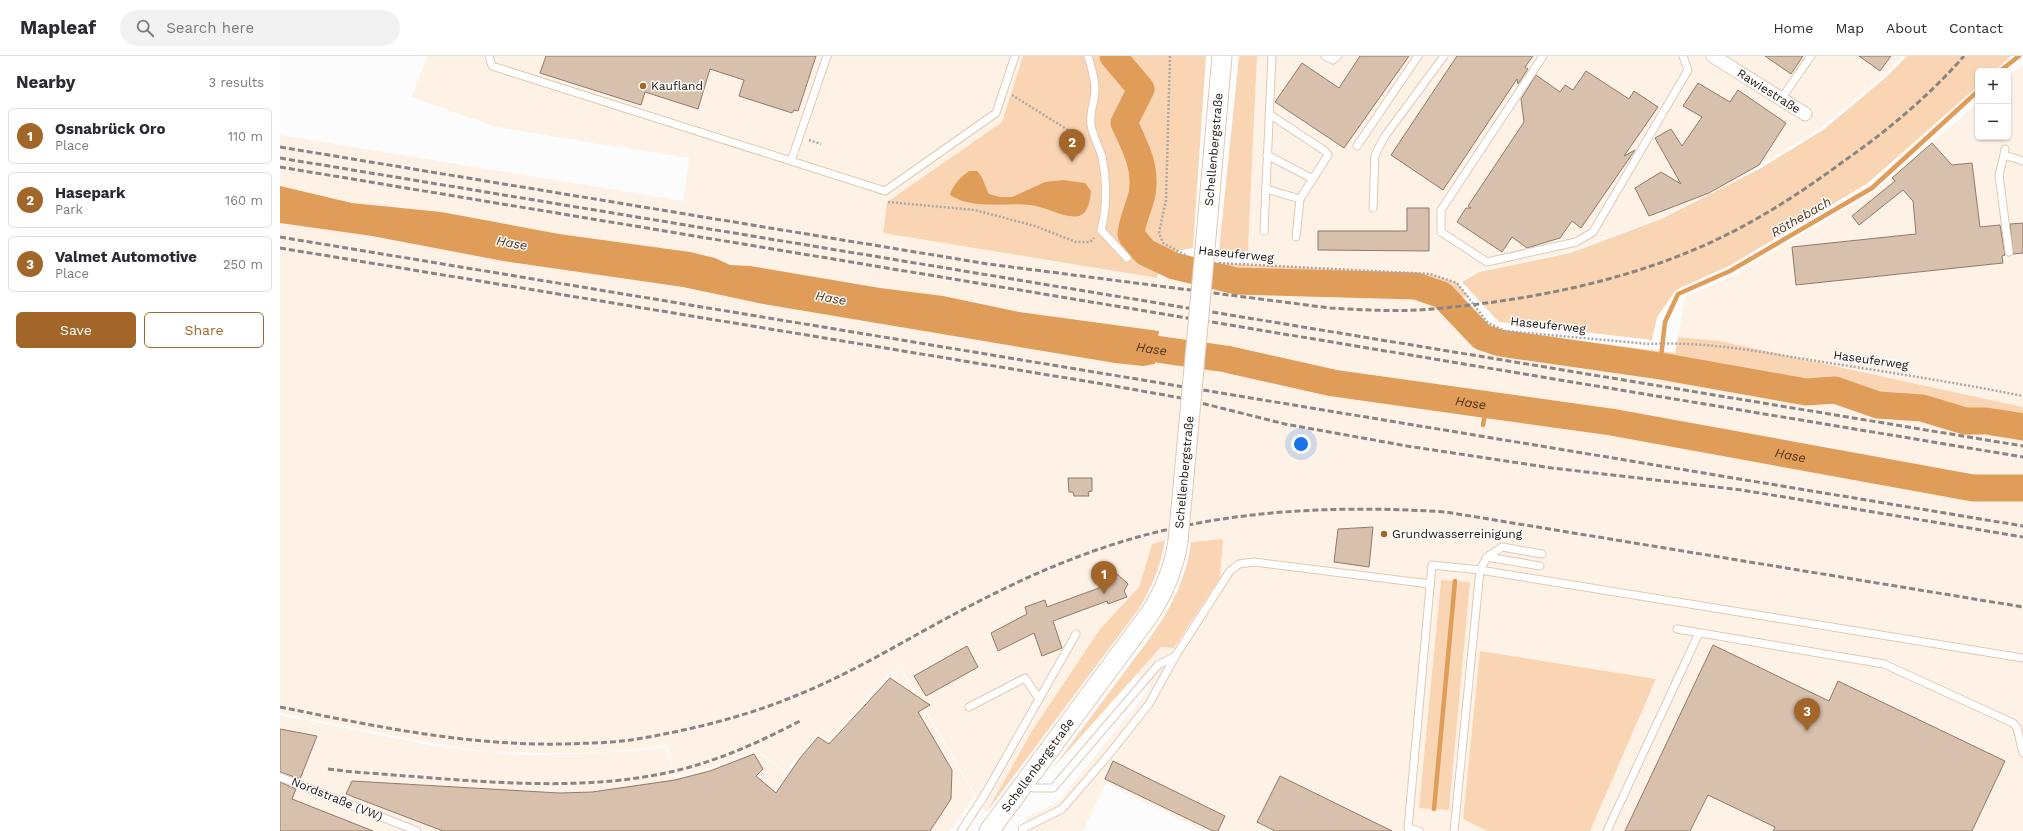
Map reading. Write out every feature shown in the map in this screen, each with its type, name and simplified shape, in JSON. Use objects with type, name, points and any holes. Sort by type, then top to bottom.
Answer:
[{"type":"street","name":"Schellenbergstraße","points":[[989,831],[1149,615],[1164,592],[1172,570],[1178,541],[1205,257],[1222,56]]},
{"type":"street","name":"Rawiestraße","points":[[1713,56],[1805,114]]},
{"type":"lane","points":[[488,56],[492,66],[885,191],[996,113],[1005,91],[1016,56]]},
{"type":"lane","points":[[791,161],[827,56]]},
{"type":"lane","points":[[1088,56],[1095,90],[1091,105],[1091,124],[1102,156],[1106,211],[1101,230],[1127,258]]},
{"type":"lane","points":[[1264,231],[1272,56]]},
{"type":"lane","points":[[1325,56],[1333,60],[1338,56]]},
{"type":"lane","points":[[1357,146],[1418,56]]},
{"type":"lane","points":[[1373,208],[1375,155],[1385,136],[1444,56]]},
{"type":"lane","points":[[1543,56],[1441,210],[1441,232],[1487,262],[1576,242],[1593,232],[1688,70],[1682,56]]},
{"type":"lane","points":[[1781,99],[1811,56]]},
{"type":"lane","points":[[1269,114],[1327,152],[1328,158],[1300,198],[1296,237]]},
{"type":"lane","points":[[2009,252],[1999,175],[2004,152],[2023,161]]},
{"type":"lane","points":[[1267,155],[1313,179]]},
{"type":"lane","points":[[1266,189],[1300,198]]},
{"type":"lane","points":[[1454,831],[1480,570],[1487,557],[1502,547],[1542,554]]},
{"type":"lane","points":[[1487,557],[1540,566]]},
{"type":"lane","points":[[1022,829],[1062,809],[1106,758],[1148,704],[1176,655],[1230,571],[1239,564],[1254,562],[1430,584]]},
{"type":"lane","points":[[1419,831],[1408,828],[1432,565],[1480,570],[2023,658]]},
{"type":"lane","points":[[1677,629],[1884,664],[2013,723],[2017,728],[2023,753]]},
{"type":"lane","points":[[1607,831],[1699,632]]},
{"type":"lane","points":[[962,831],[984,796],[1076,634]]},
{"type":"lane","points":[[1024,784],[1034,788],[1052,788],[1158,665],[1176,655]]},
{"type":"lane","points":[[970,707],[1025,678],[1039,699]]},
{"type":"lane","name":"Nordstraße (VW)","points":[[280,777],[417,831]]},
{"type":"path","name":"Haseuferweg","points":[[1170,56],[1166,200],[1159,233],[1163,243],[1205,257],[1430,274],[1457,283],[1488,323],[1505,331],[1648,344],[1670,343],[1732,347],[1934,378],[2023,396]]},
{"type":"path","points":[[1005,91],[1099,149]]},
{"type":"path","points":[[885,191],[887,202],[975,210],[1035,226],[1076,242],[1090,242],[1101,230]]},
{"type":"shaded area","points":[[427,56],[1023,56],[1002,122],[887,202],[883,233],[1157,278],[1416,286],[1442,295],[1465,319],[1473,347],[1649,372],[2023,437],[2023,831],[1204,831],[1106,783],[1083,831],[1018,831],[1028,817],[1058,802],[1151,687],[1136,673],[1161,646],[1174,648],[1220,578],[1223,539],[1191,542],[1165,540],[1152,544],[1139,587],[1100,629],[1033,729],[986,813],[900,666],[889,674],[829,741],[818,734],[786,771],[756,750],[708,768],[676,776],[667,745],[595,753],[485,751],[432,743],[280,713],[280,135],[683,201],[689,158],[496,127],[412,97]]},
{"type":"shaded area","points":[[1023,56],[1206,56],[1193,248],[1164,253],[1157,278],[883,233],[887,202],[1002,122]]},
{"type":"shaded area","points":[[1239,56],[1257,56],[1248,251],[1219,250]]},
{"type":"shaded area","points":[[1257,56],[1903,56],[1884,75],[1821,128],[1757,167],[1660,218],[1568,252],[1477,271],[1457,283],[1430,274],[1255,266],[1248,251]]},
{"type":"shaded area","points":[[1907,56],[2011,56],[1998,68],[1975,68],[1975,89],[1868,183],[1731,265],[1676,290],[1657,317],[1652,340],[1499,322],[1462,282],[1479,272],[1570,253],[1661,219],[1761,168],[1823,130],[1885,78]]},
{"type":"shaded area","points":[[2023,64],[2023,407],[1720,341],[1678,337],[1685,297],[1732,276],[1875,191],[1975,106],[1975,140],[2011,140],[2011,74]]},
{"type":"shaded area","points":[[1218,263],[1430,274],[1457,283],[1468,296],[1447,300],[1442,295],[1416,286],[1236,281],[1216,277]]},
{"type":"shaded area","points":[[1467,326],[1675,353],[1678,337],[1720,341],[2023,407],[2023,437],[1649,372],[1473,347]]},
{"type":"shaded area","points":[[1223,539],[1220,578],[1174,648],[1161,647],[1052,769],[1144,646],[1165,615],[1181,581],[1191,542]]},
{"type":"shaded area","points":[[1165,540],[1161,559],[1155,576],[1148,593],[1138,610],[986,813],[1033,729],[1100,629],[1139,587],[1152,544]]},
{"type":"shaded area","points":[[1441,580],[1470,582],[1449,810],[1419,808]]},
{"type":"shaded area","points":[[1480,651],[1656,679],[1590,831],[1487,831],[1463,819]]},
{"type":"shaded area","points":[[900,668],[975,796],[950,831],[280,831],[280,715],[430,745],[484,752],[528,755],[594,754],[666,748],[675,779],[709,769],[756,751],[787,773],[818,735],[829,742],[889,677]]},
{"type":"water","points":[[969,171],[977,171],[983,179],[989,194],[1000,197],[1012,197],[1045,182],[1063,180],[1085,183],[1091,191],[1089,204],[1086,211],[1081,215],[1071,216],[1031,205],[979,204],[959,200],[950,195],[951,191],[960,178]]},
{"type":"water","points":[[280,186],[352,203],[441,212],[559,234],[690,252],[715,258],[730,265],[750,266],[880,288],[943,296],[1019,312],[1159,331],[1155,364],[1143,366],[1115,363],[763,304],[683,287],[503,261],[372,236],[280,223]]},
{"type":"building","name":"Kaufland","points":[[546,56],[816,56],[798,111],[794,110],[792,113],[739,96],[744,80],[710,69],[698,109],[645,92],[641,105],[540,73]]},
{"type":"building","points":[[1360,56],[1409,56],[1344,148],[1275,102],[1302,63],[1339,88]]},
{"type":"building","points":[[1457,56],[1533,56],[1525,67],[1528,69],[1518,84],[1517,79],[1443,190],[1391,155]]},
{"type":"building","points":[[1765,56],[1803,56],[1791,74]]},
{"type":"building","points":[[1859,56],[1891,56],[1880,71]]},
{"type":"building","points":[[1586,71],[1629,99],[1634,91],[1658,107],[1624,156],[1635,150],[1581,228],[1572,221],[1560,238],[1527,248],[1512,237],[1502,252],[1457,222],[1466,208],[1471,208],[1468,206],[1524,122],[1521,99],[1536,75],[1560,92],[1565,85],[1573,90]]},
{"type":"building","points":[[1698,83],[1730,102],[1738,90],[1786,123],[1759,165],[1709,193],[1649,216],[1635,188],[1661,172],[1681,184],[1655,138],[1671,129],[1682,146],[1702,117],[1683,106]]},
{"type":"building","points":[[1932,143],[1952,165],[1972,163],[1980,227],[2000,225],[2005,255],[2002,256],[2003,263],[1796,285],[1792,247],[1916,234],[1913,201],[1903,190],[1859,225],[1852,216],[1895,181],[1892,178]]},
{"type":"building","points":[[1407,208],[1429,208],[1429,251],[1318,250],[1318,231],[1407,231]]},
{"type":"building","points":[[2023,223],[2023,253],[2013,254],[2010,224]]},
{"type":"building","points":[[1068,478],[1092,478],[1092,491],[1088,492],[1089,496],[1074,496],[1073,492],[1069,492]]},
{"type":"building","points":[[1373,527],[1369,567],[1334,562],[1338,529]]},
{"type":"building","points":[[1117,574],[1128,584],[1124,591],[1127,597],[1108,604],[1107,601],[1053,621],[1062,648],[1042,656],[1034,633],[998,651],[991,633],[1027,614],[1025,607],[1045,600],[1047,607],[1099,588],[1100,580]]},
{"type":"building","points":[[1713,645],[1829,701],[1838,681],[2005,761],[1972,831],[1773,831],[1775,827],[1708,795],[1690,831],[1625,831]]},
{"type":"building","points":[[967,646],[978,667],[926,696],[914,676]]},
{"type":"building","points":[[890,678],[930,705],[918,712],[952,770],[951,799],[930,831],[443,831],[346,794],[352,781],[559,793],[592,792],[675,780],[710,771],[754,754],[763,769],[756,776],[776,793],[800,758],[818,737],[829,744]]},
{"type":"building","points":[[280,729],[317,736],[300,779],[280,772]]},
{"type":"building","points":[[1113,761],[1225,816],[1218,831],[1213,831],[1105,779]]},
{"type":"building","points":[[1280,776],[1392,831],[1275,831],[1257,822]]},
{"type":"building","points":[[280,782],[296,789],[292,799],[373,831],[280,831]]},
{"type":"waterway","name":"Hase","points":[[1113,56],[1141,89],[1124,123],[1139,157],[1143,175],[1142,194],[1131,235],[1145,252],[1174,266],[1236,281],[1416,286],[1442,295],[1482,337],[1500,343],[1660,366],[1806,392],[1835,390],[1878,405],[1922,408],[1965,421],[1986,421],[2023,427]]},
{"type":"waterway","name":"Röthebach","points":[[2004,68],[2019,56]]},
{"type":"waterway","name":"Röthebach","points":[[1660,366],[1665,322],[1678,294],[1730,271],[1872,188],[1975,94]]},
{"type":"waterway","name":"Hase","points":[[1121,344],[1226,359],[1333,383],[1611,422],[1973,488],[2023,488]]},
{"type":"waterway","points":[[1483,425],[1487,405]]},
{"type":"waterway","points":[[1434,809],[1455,581]]},
{"type":"railway","points":[[280,147],[988,264],[1330,308],[1420,310],[1508,300],[1582,286],[1655,265],[1724,236],[1786,201],[1860,150],[1922,99],[1964,56]]},
{"type":"railway","points":[[280,158],[2023,446]]},
{"type":"railway","points":[[280,167],[2023,457]]},
{"type":"railway","points":[[280,237],[2023,526]]},
{"type":"railway","points":[[280,248],[1103,384],[1181,398],[1285,424],[1407,446],[1552,468],[1742,490],[2023,537]]},
{"type":"railway","points":[[280,707],[386,728],[492,742],[564,744],[633,740],[701,726],[739,716],[815,688],[947,618],[1029,577],[1080,556],[1124,541],[1169,529],[1215,520],[1260,514],[1306,511],[1353,509],[1446,512],[2023,607]]},
{"type":"railway","points":[[328,769],[483,782],[572,783],[616,781],[659,774],[713,760],[752,744],[802,720]]},
{"type":"place","name":"Kaufland","points":[[643,86]]},
{"type":"place","name":"Hasepark","points":[[1072,162]]},
{"type":"place","name":"Grundwasserreinigung","points":[[1384,534]]},
{"type":"place","name":"Osnabrück Oro","points":[[1104,594]]},
{"type":"place","name":"Valmet Automotive","points":[[1807,731]]}]
